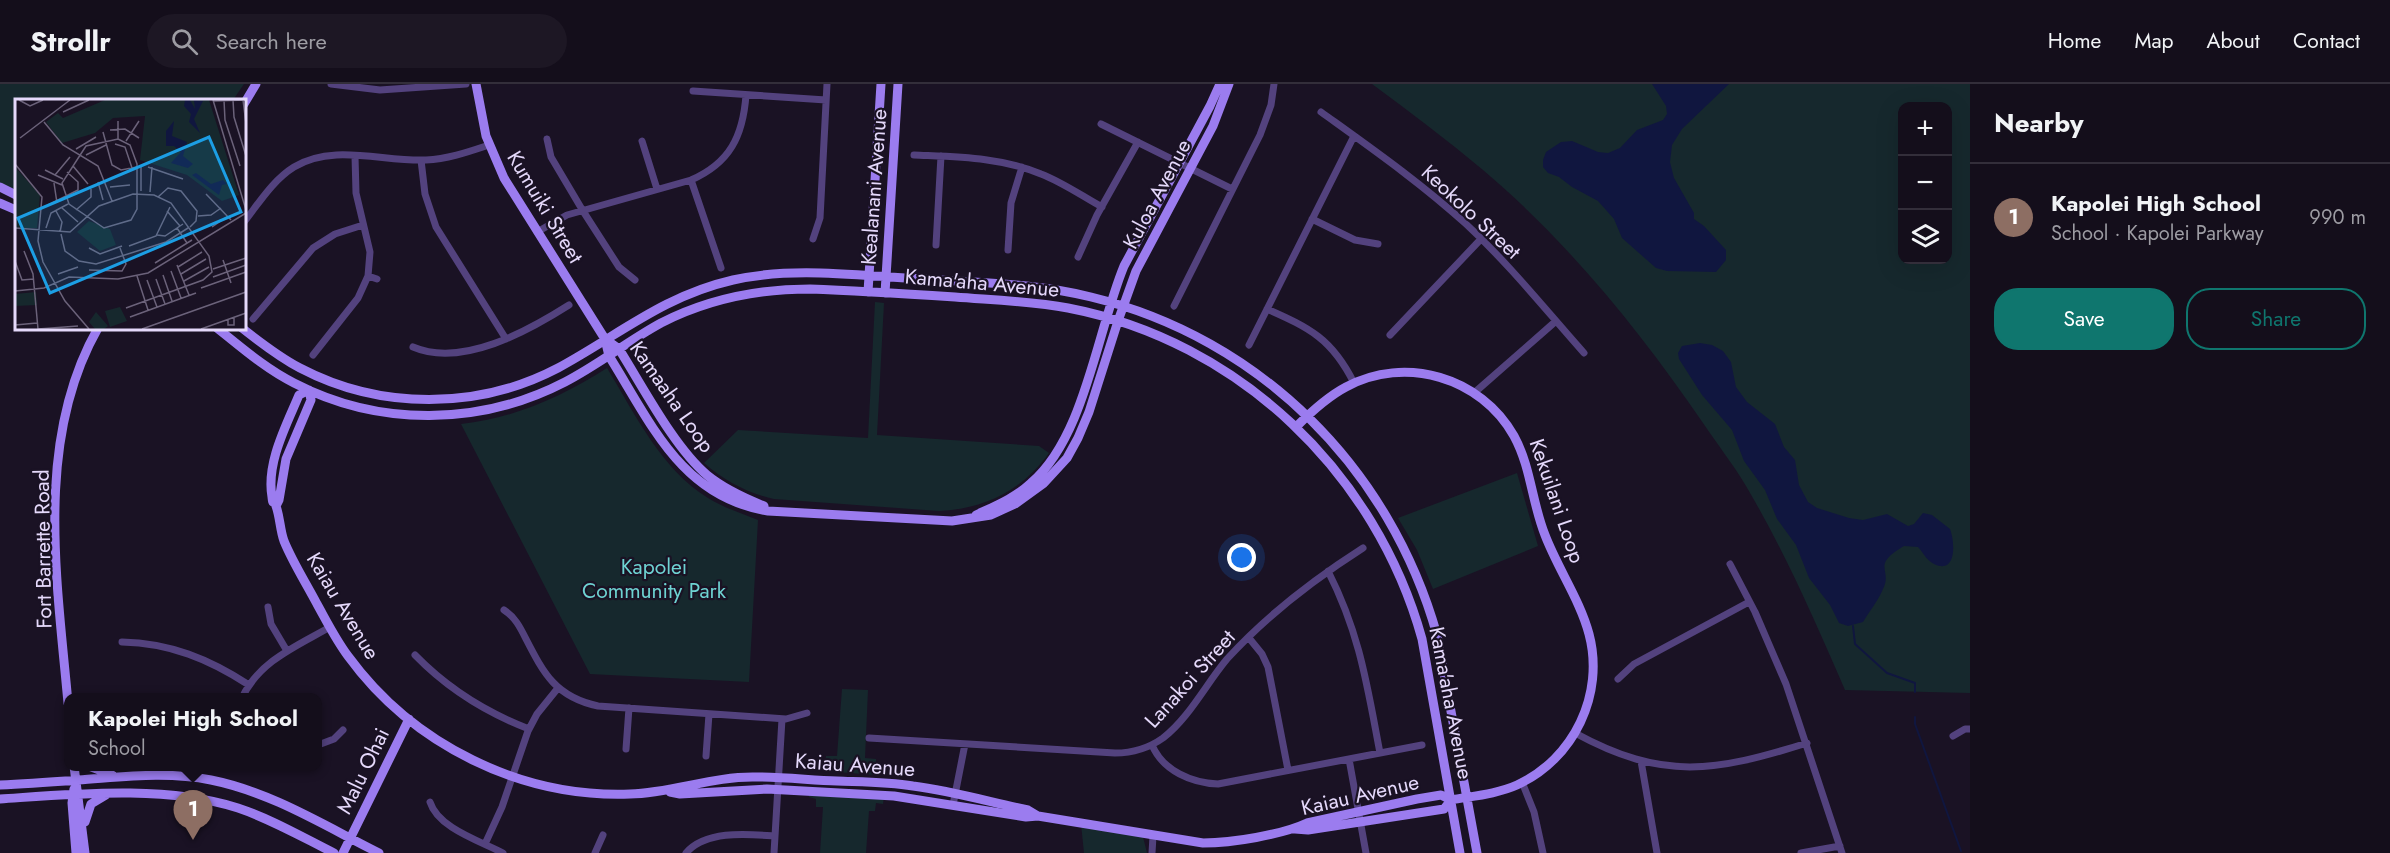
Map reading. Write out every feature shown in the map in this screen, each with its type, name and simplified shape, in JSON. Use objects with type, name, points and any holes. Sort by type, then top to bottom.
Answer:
[{"type":"street","points":[[246,101],[256,84]]},
{"type":"street","points":[[331,84],[370,90],[466,84]]},
{"type":"street","name":"Kumuiki Street","points":[[476,84],[489,145],[504,178],[605,339]]},
{"type":"street","points":[[813,239],[820,218],[827,84]]},
{"type":"street","name":"Kealanani Avenue","points":[[868,292],[881,84]]},
{"type":"street","name":"Kealanani Avenue","points":[[885,293],[898,84]]},
{"type":"street","name":"Kuloa Avenue","points":[[1106,318],[1129,255],[1220,84]]},
{"type":"street","name":"Kuloa Avenue","points":[[1118,321],[1142,261],[1213,126],[1229,84]]},
{"type":"street","points":[[1174,306],[1265,123],[1274,96],[1274,84]]},
{"type":"street","points":[[693,91],[826,100]]},
{"type":"street","points":[[537,232],[560,218],[691,180],[717,164],[735,142],[744,116],[746,95]]},
{"type":"street","name":"Keokolo Street","points":[[1321,112],[1434,196],[1481,239],[1584,353]]},
{"type":"street","points":[[1101,124],[1232,189]]},
{"type":"street","points":[[1249,345],[1354,136]]},
{"type":"street","points":[[547,139],[551,157],[583,211],[619,267],[635,280]]},
{"type":"street","points":[[642,141],[657,189]]},
{"type":"street","points":[[1078,256],[1138,142]]},
{"type":"street","points":[[246,219],[275,183],[294,167],[309,160],[325,156],[355,156],[421,160],[452,156],[489,145]]},
{"type":"street","points":[[914,154],[990,159],[1022,167],[1055,180],[1102,207]]},
{"type":"street","points":[[313,355],[358,298],[368,276],[370,252],[356,193],[355,156]]},
{"type":"street","points":[[936,245],[941,156]]},
{"type":"street","points":[[421,160],[425,194],[436,227],[506,339]]},
{"type":"street","points":[[1008,249],[1011,203],[1022,167]]},
{"type":"street","points":[[691,180],[721,268]]},
{"type":"street","points":[[0,187],[15,194]]},
{"type":"street","points":[[0,203],[15,210]]},
{"type":"street","points":[[1312,219],[1355,240],[1378,244]]},
{"type":"street","points":[[253,319],[313,248],[335,234],[363,225]]},
{"type":"street","points":[[1390,334],[1481,239]]},
{"type":"street","name":"Kama'aha Avenue","points":[[245,330],[272,351],[316,376],[347,388],[388,397],[429,400],[462,398],[495,392],[528,381],[558,367],[668,302],[702,288],[732,280],[792,273],[1028,286],[1072,292],[1123,306],[1177,328],[1216,347],[1272,384],[1308,415],[1348,461],[1375,498],[1404,546],[1430,610],[1437,635],[1477,853]]},
{"type":"street","points":[[368,276],[377,279]]},
{"type":"street","name":"Kama'aha Avenue","points":[[220,330],[263,364],[309,390],[342,403],[394,414],[429,416],[465,414],[499,407],[533,396],[566,381],[675,316],[741,295],[793,289],[1026,302],[1069,308],[1118,321],[1171,342],[1208,361],[1262,396],[1297,426],[1362,507],[1389,553],[1422,639],[1460,853]]},
{"type":"street","points":[[413,346],[432,353],[476,348],[506,339],[539,324],[569,305]]},
{"type":"street","points":[[1267,309],[1303,325],[1324,340],[1343,361],[1354,383]]},
{"type":"street","name":"Kamaaha Loop","points":[[965,519],[1000,504],[1022,491],[1056,456],[1073,424],[1106,318]]},
{"type":"street","name":"Kamaaha Loop","points":[[605,339],[609,356],[664,445],[685,470],[707,488],[747,507],[926,521],[991,515],[1015,504],[1044,483],[1073,448],[1086,420],[1118,321]]},
{"type":"street","points":[[1474,393],[1556,321]]},
{"type":"street","name":"Fort Barrette Road","points":[[68,693],[57,554],[56,487],[63,430],[72,387],[97,330]]},
{"type":"street","name":"Kamaaha Loop","points":[[605,339],[619,349],[683,449],[695,463],[729,490],[774,510]]},
{"type":"street","name":"Kekuilani Loop","points":[[1297,426],[1328,397],[1354,383],[1387,373],[1420,373],[1451,381],[1474,393],[1496,411],[1515,437],[1524,457],[1546,539],[1581,611],[1589,635],[1593,659],[1592,683],[1587,707],[1575,733],[1556,758],[1537,773],[1505,789],[1451,800]]},
{"type":"street","name":"Kaiau Avenue","points":[[316,376],[309,390],[311,400],[286,459],[276,506],[284,540],[330,627],[349,658],[366,679],[409,719],[458,753],[513,776],[550,787],[589,793],[629,794],[668,791],[736,778],[897,784],[1028,810],[1038,816]]},
{"type":"street","name":"Lanakoi Street","points":[[869,738],[1115,753],[1132,752],[1152,745],[1174,728],[1226,661],[1281,607],[1363,548]]},
{"type":"street","points":[[1730,564],[1786,684],[1840,849],[1801,853]]},
{"type":"street","points":[[1328,571],[1357,636],[1380,753]]},
{"type":"street","points":[[1618,679],[1634,664],[1749,602]]},
{"type":"street","points":[[268,607],[271,624],[287,651]]},
{"type":"street","points":[[504,610],[518,623],[543,671],[558,688],[573,698],[589,704],[782,719],[796,718],[807,713]]},
{"type":"street","points":[[245,693],[267,665],[330,627]]},
{"type":"street","points":[[1249,638],[1262,654],[1268,668],[1288,771]]},
{"type":"street","points":[[122,642],[154,644],[186,652],[212,663],[249,685]]},
{"type":"street","points":[[414,655],[438,678],[466,698],[497,716],[529,729]]},
{"type":"street","points":[[485,844],[502,807],[529,729],[537,714],[558,688]]},
{"type":"street","points":[[626,749],[629,708]]},
{"type":"street","points":[[706,756],[709,714]]},
{"type":"street","name":"Malu Ohai","points":[[343,853],[409,719]]},
{"type":"street","points":[[774,853],[782,719]]},
{"type":"street","points":[[1953,736],[1965,729],[1970,729]]},
{"type":"street","points":[[322,744],[334,739],[343,730]]},
{"type":"street","points":[[1575,733],[1605,748],[1641,760],[1678,767],[1723,766],[1749,761],[1807,743]]},
{"type":"street","points":[[953,805],[965,744]]},
{"type":"street","points":[[1152,745],[1159,758],[1171,769],[1203,783],[1233,782],[1422,745]]},
{"type":"street","points":[[1349,759],[1366,853]]},
{"type":"street","points":[[1641,760],[1658,853]]},
{"type":"street","points":[[74,771],[76,853]]},
{"type":"street","points":[[102,771],[117,777]]},
{"type":"street","points":[[0,785],[167,775],[228,784],[273,801],[379,853]]},
{"type":"street","points":[[1522,782],[1534,812],[1543,853]]},
{"type":"street","name":"Kaiau Avenue","points":[[668,791],[680,794],[777,789],[903,797],[1026,817],[1038,816],[1193,843],[1212,843],[1294,829],[1308,830],[1444,809],[1451,800],[1441,795],[1307,823],[1294,829]]},
{"type":"street","points":[[84,848],[85,818],[89,807],[98,799],[111,793]]},
{"type":"street","points":[[0,799],[111,793],[175,796],[223,804],[265,819],[334,853]]},
{"type":"street","points":[[76,795],[84,848]]},
{"type":"street","points":[[430,802],[437,816],[445,824],[503,853]]},
{"type":"street","points":[[686,853],[695,845],[723,836],[744,834],[775,836]]},
{"type":"street","points":[[595,853],[603,835]]},
{"type":"street","points":[[1152,853],[1153,836]]},
{"type":"green space","points":[[0,84],[244,84],[234,99],[15,99],[15,190],[0,183]]},
{"type":"green space","points":[[1372,84],[1970,84],[1970,693],[1845,690],[1774,536],[1736,470],[1679,389],[1628,322],[1573,257],[1514,198],[1442,137]]},
{"type":"green space","points":[[875,302],[884,303],[877,435],[1039,446],[1049,453],[1039,466],[1015,487],[987,502],[939,511],[774,499],[737,486],[704,463],[738,430],[868,438]]},
{"type":"green space","name":"Kapolei Community Park","points":[[607,368],[650,439],[676,472],[708,498],[726,508],[758,520],[749,682],[590,674],[461,424],[500,417],[537,405]]},
{"type":"green space","points":[[1517,473],[1538,546],[1433,589],[1417,550],[1398,518]]},
{"type":"green space","points":[[842,689],[868,690],[865,758],[876,759],[876,775],[813,770],[813,763],[825,764],[826,756],[837,756]]},
{"type":"green space","points":[[809,790],[884,795],[883,804],[876,803],[875,811],[869,811],[866,853],[820,853],[823,807],[816,807],[816,799],[809,797]]},
{"type":"green space","points":[[1081,824],[1143,837],[1147,853],[1084,853]]},
{"type":"shaded area","points":[[1652,84],[1729,84],[1682,129],[1672,145],[1670,162],[1674,178],[1694,213],[1694,219],[1704,226],[1726,250],[1726,260],[1716,272],[1667,271],[1656,268],[1622,238],[1614,219],[1598,201],[1559,177],[1548,173],[1543,167],[1546,152],[1561,142],[1572,141],[1598,152],[1608,153],[1620,148],[1637,130],[1663,120],[1667,114],[1666,106]]},
{"type":"shaded area","points":[[1700,343],[1712,345],[1723,351],[1731,362],[1736,387],[1747,402],[1775,424],[1784,447],[1795,460],[1799,485],[1808,502],[1817,508],[1849,518],[1863,520],[1887,514],[1908,526],[1914,524],[1923,513],[1932,515],[1950,529],[1953,549],[1947,565],[1934,564],[1918,547],[1904,546],[1885,563],[1886,577],[1883,589],[1863,622],[1848,626],[1839,623],[1830,605],[1809,578],[1796,545],[1777,519],[1765,490],[1744,461],[1732,430],[1702,395],[1679,359],[1678,353],[1682,346]]},
{"type":"waterway","points":[[1853,626],[1855,644],[1887,673],[1915,683],[1915,692]]},
{"type":"waterway","points":[[1915,717],[1915,724],[1961,851]]},
{"type":"place","name":"Kapolei High School","points":[[193,840]]}]
